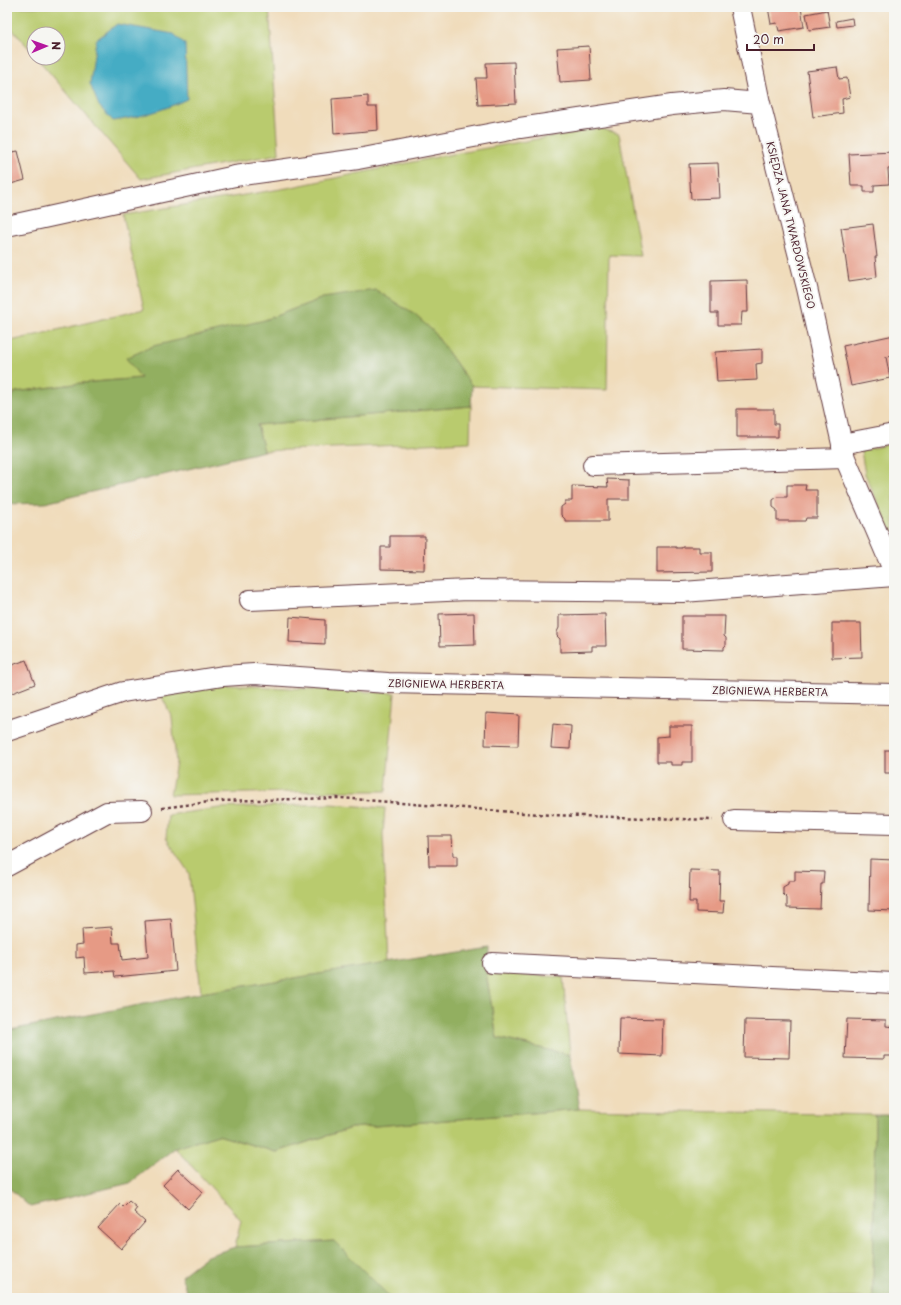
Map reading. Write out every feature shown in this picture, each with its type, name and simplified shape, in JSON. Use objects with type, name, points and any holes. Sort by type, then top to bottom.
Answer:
[{"type":"street","name":"KSIĘDZA JANA TWARDOWSKIEGO","points":[[740,7],[760,104],[773,150],[807,288],[843,451],[894,572]]},
{"type":"street","points":[[7,226],[235,176],[358,159],[520,128],[672,105],[724,100],[760,104]]},
{"type":"street","points":[[593,465],[843,451],[894,434]]},
{"type":"street","points":[[250,600],[468,590],[682,592],[894,576]]},
{"type":"street","name":"ZBIGNIEWA HERBERTA","points":[[7,731],[123,692],[215,677],[254,674],[388,683],[894,694]]},
{"type":"street","points":[[7,866],[106,812],[142,811]]},
{"type":"street","points":[[734,820],[894,824]]},
{"type":"street","points":[[492,963],[894,983]]},
{"type":"path","points":[[142,811],[217,801],[340,798],[550,816],[734,820]]},
{"type":"green space","points":[[7,7],[269,7],[279,154],[141,179],[44,66],[66,66],[66,26],[26,26],[26,45],[7,23]]},
{"type":"green space","points":[[599,128],[619,134],[641,256],[609,255],[607,390],[472,386],[433,331],[323,298],[265,320],[141,378],[82,383],[16,392],[7,396],[7,342],[144,309],[123,215],[287,188],[442,156]]},
{"type":"green space","points":[[376,290],[415,315],[433,331],[472,386],[471,406],[257,425],[264,451],[45,503],[9,504],[7,502],[7,403],[16,392],[82,383],[141,378],[126,358],[153,346],[265,320],[323,298]]},
{"type":"green space","points":[[471,406],[470,442],[264,451],[257,425]]},
{"type":"green space","points":[[894,443],[894,539],[865,474],[861,451]]},
{"type":"green space","points":[[226,685],[395,693],[386,791],[170,795],[176,763],[172,717],[160,693]]},
{"type":"green space","points":[[330,804],[385,808],[383,834],[389,963],[201,993],[189,873],[166,838],[168,815],[220,808]]},
{"type":"green space","points":[[487,947],[486,973],[497,1038],[570,1055],[579,1109],[351,1128],[276,1152],[218,1135],[175,1148],[130,1183],[30,1207],[7,1186],[7,1033],[10,1030],[201,993]]},
{"type":"green space","points":[[486,973],[563,977],[570,1055],[497,1038]]},
{"type":"green space","points":[[579,1109],[875,1115],[873,1298],[391,1298],[334,1241],[235,1247],[241,1220],[175,1148],[218,1135],[277,1152],[351,1128]]},
{"type":"green space","points":[[875,1115],[894,1115],[894,1298],[873,1298]]},
{"type":"green space","points":[[334,1241],[391,1298],[189,1298],[181,1276],[207,1256],[235,1247]]},
{"type":"water","points":[[117,24],[174,34],[185,44],[187,99],[151,113],[113,121],[99,106],[90,84],[96,40]]},
{"type":"building","points":[[768,7],[801,7],[804,27],[779,31],[777,23],[771,24]]},
{"type":"building","points":[[827,10],[830,27],[809,30],[806,14]]},
{"type":"building","points":[[852,18],[853,25],[837,27],[836,21]]},
{"type":"building","points":[[589,46],[591,80],[560,82],[557,48]]},
{"type":"building","points":[[514,62],[516,103],[478,105],[476,78],[487,78],[486,63]]},
{"type":"building","points":[[837,67],[839,79],[847,78],[850,97],[842,99],[843,113],[813,117],[807,71]]},
{"type":"building","points":[[368,96],[368,107],[377,107],[378,130],[334,134],[332,99]]},
{"type":"building","points":[[18,151],[25,180],[7,185],[7,153]]},
{"type":"building","points":[[894,152],[894,168],[888,169],[889,184],[874,185],[874,192],[864,192],[864,186],[851,186],[849,154]]},
{"type":"building","points":[[718,163],[720,198],[691,199],[689,164]]},
{"type":"building","points":[[873,224],[877,257],[875,257],[877,277],[849,281],[841,228]]},
{"type":"building","points":[[747,280],[748,312],[742,312],[741,325],[718,325],[718,313],[711,313],[711,281]]},
{"type":"building","points":[[894,335],[894,356],[886,357],[890,378],[851,386],[843,346]]},
{"type":"building","points":[[762,349],[762,363],[756,364],[757,380],[717,382],[715,352]]},
{"type":"building","points":[[737,409],[774,409],[774,424],[778,424],[778,437],[737,437]]},
{"type":"building","points":[[607,479],[629,480],[629,499],[608,499],[608,521],[565,521],[561,515],[561,507],[565,504],[565,501],[572,501],[572,486],[608,487]]},
{"type":"building","points":[[787,485],[806,485],[805,490],[817,490],[817,518],[806,518],[805,521],[777,521],[777,510],[773,507],[773,500],[777,497],[787,497]]},
{"type":"building","points":[[390,536],[425,536],[424,570],[381,569],[381,547],[390,547]]},
{"type":"building","points":[[657,547],[699,547],[699,552],[712,552],[712,572],[657,573]]},
{"type":"building","points":[[474,613],[475,645],[440,646],[439,614]]},
{"type":"building","points":[[605,614],[606,646],[592,646],[592,651],[560,652],[560,639],[557,636],[559,628],[559,615]]},
{"type":"building","points":[[682,616],[725,616],[724,636],[726,638],[726,645],[724,650],[682,649]]},
{"type":"building","points":[[290,617],[325,620],[325,644],[289,642]]},
{"type":"building","points":[[832,623],[861,623],[862,657],[832,658]]},
{"type":"building","points":[[26,660],[35,684],[12,693],[7,678],[7,667]]},
{"type":"building","points":[[486,713],[519,715],[518,746],[485,745]]},
{"type":"building","points":[[553,724],[571,726],[570,749],[551,748]]},
{"type":"building","points":[[669,726],[692,726],[692,762],[682,762],[682,765],[671,765],[671,762],[657,762],[657,737],[669,736]]},
{"type":"building","points":[[885,750],[894,750],[894,773],[885,773]]},
{"type":"building","points":[[428,836],[452,836],[453,856],[457,856],[457,866],[429,866]]},
{"type":"building","points":[[870,859],[894,860],[894,911],[869,910]]},
{"type":"building","points":[[690,870],[720,871],[719,901],[724,901],[723,913],[696,912],[696,902],[689,902]]},
{"type":"building","points":[[795,871],[824,872],[823,884],[821,884],[820,909],[787,908],[787,898],[783,894],[783,887],[788,884],[788,881],[795,881]]},
{"type":"building","points":[[171,919],[176,971],[115,977],[114,971],[85,973],[84,957],[76,958],[76,945],[83,944],[82,929],[112,927],[113,943],[120,943],[122,960],[148,957],[145,921]]},
{"type":"building","points":[[620,1018],[663,1019],[662,1056],[619,1054]]},
{"type":"building","points":[[847,1019],[886,1020],[886,1026],[894,1027],[894,1056],[884,1056],[884,1059],[845,1058]]},
{"type":"building","points":[[745,1020],[790,1021],[789,1058],[744,1057]]},
{"type":"building","points":[[178,1169],[203,1192],[188,1209],[163,1185]]},
{"type":"building","points":[[129,1201],[137,1208],[134,1212],[145,1222],[121,1249],[98,1228],[120,1204],[123,1207]]}]
